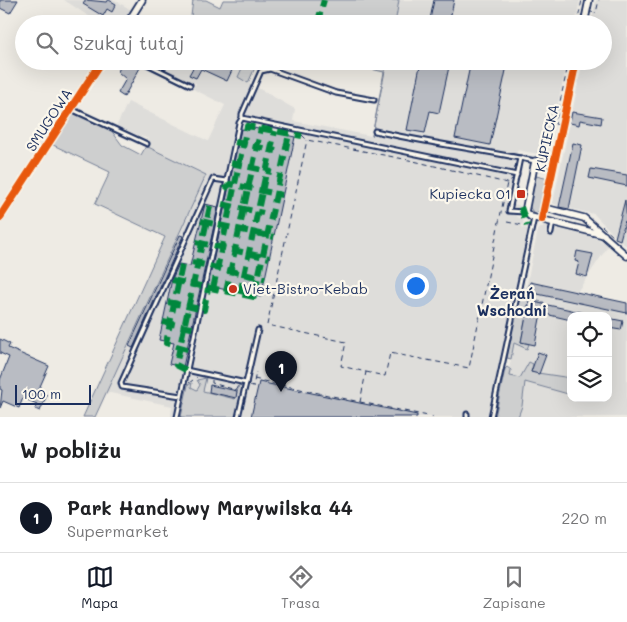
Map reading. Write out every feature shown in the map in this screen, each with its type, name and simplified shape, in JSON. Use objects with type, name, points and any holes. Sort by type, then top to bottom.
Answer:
[{"type":"street","points":[[133,15],[142,0]]},
{"type":"street","name":"SMUGOWA","points":[[0,217],[96,70]]},
{"type":"street","name":"KUPIECKA","points":[[542,219],[574,70]]},
{"type":"street","name":"KUPIECKA","points":[[525,212],[535,161],[554,165]]},
{"type":"street","points":[[545,208],[584,218],[627,256]]},
{"type":"street","points":[[525,212],[534,218],[604,235]]},
{"type":"lane","points":[[159,70],[190,85]]},
{"type":"lane","points":[[177,417],[239,123],[253,86],[261,72],[266,70]]},
{"type":"lane","points":[[275,70],[336,93],[374,100]]},
{"type":"lane","points":[[71,109],[147,144]]},
{"type":"lane","points":[[242,118],[517,175]]},
{"type":"lane","points":[[375,131],[436,144],[535,161]]},
{"type":"lane","points":[[520,158],[510,211],[525,212]]},
{"type":"lane","points":[[181,396],[122,387],[121,383],[213,178],[227,181]]},
{"type":"lane","points":[[551,233],[557,210]]},
{"type":"lane","points":[[491,417],[534,218]]},
{"type":"lane","points":[[238,417],[258,330]]},
{"type":"lane","points":[[186,370],[246,383]]},
{"type":"path","points":[[579,15],[582,0]]},
{"type":"path","points":[[593,13],[596,14],[592,5],[599,0]]},
{"type":"path","points":[[562,126],[555,124],[567,70]]},
{"type":"path","points":[[300,130],[306,140],[267,325],[346,342],[341,366],[385,376],[390,353],[469,368],[507,183],[517,175]]},
{"type":"path","points":[[306,140],[409,160],[507,183]]},
{"type":"path","points":[[507,222],[532,227]]},
{"type":"path","points":[[360,402],[366,372]]},
{"type":"path","points":[[187,384],[197,379],[198,373]]},
{"type":"path","points":[[254,379],[433,417]]},
{"type":"shaded area","points":[[64,0],[115,0],[131,10],[128,15],[87,15]]},
{"type":"shaded area","points":[[193,0],[206,0],[220,7],[223,0],[399,0],[396,15],[191,15]]},
{"type":"shaded area","points":[[399,0],[580,0],[577,15],[396,15]]},
{"type":"shaded area","points":[[596,0],[627,0],[627,246],[615,238],[594,214],[558,206],[553,203],[581,70],[612,70],[612,15],[593,15]]},
{"type":"shaded area","points":[[164,70],[241,70],[238,77],[295,109],[293,121],[371,136],[385,70],[565,70],[548,150],[544,155],[517,150],[514,166],[522,168],[514,204],[520,206],[517,217],[524,219],[522,227],[528,229],[488,417],[171,417],[172,406],[106,392],[206,175],[146,146],[149,139],[116,127],[128,102],[208,141],[225,105],[193,89],[196,83],[189,82]]},
{"type":"shaded area","points":[[241,70],[254,70],[248,83],[238,77]]},
{"type":"shaded area","points":[[375,70],[385,70],[372,136],[384,72]]},
{"type":"shaded area","points":[[72,112],[111,130],[122,145],[141,155],[146,146],[206,175],[95,417],[83,417],[165,237],[95,204],[110,172],[51,144]]},
{"type":"shaded area","points":[[536,176],[549,179],[542,209],[534,214],[529,206]]},
{"type":"shaded area","points":[[546,224],[585,232],[609,245],[577,292],[627,303],[627,417],[499,417],[538,230]]},
{"type":"shaded area","points":[[518,300],[544,302],[543,304],[529,301],[521,342],[529,344],[527,349],[514,343],[511,359],[507,358]]},
{"type":"shaded area","points":[[529,362],[533,364],[531,372],[567,377],[567,394],[525,382],[522,406],[518,417],[495,417],[505,369],[507,367],[511,370],[510,376],[520,378]]},
{"type":"shaded area","points":[[206,378],[203,391],[235,399],[239,385],[242,386],[236,417],[181,417],[188,385],[192,383],[191,387],[197,390],[200,385],[197,380]]},
{"type":"building","points":[[0,0],[18,0],[10,13],[0,8]]},
{"type":"building","points":[[86,0],[106,2],[109,0],[116,4],[112,12],[107,9],[104,15],[101,15],[83,4]]},
{"type":"building","points":[[434,0],[454,0],[451,15],[431,15]]},
{"type":"building","points":[[119,70],[139,70],[124,97],[118,93],[126,79],[118,72]]},
{"type":"building","points":[[192,70],[200,70],[196,78],[189,75]]},
{"type":"building","points":[[203,70],[232,70],[227,81]]},
{"type":"building","points":[[419,70],[448,70],[439,113],[430,111],[425,133],[407,130]]},
{"type":"building","points":[[469,70],[506,70],[490,145],[455,138]]},
{"type":"building","points":[[572,112],[602,117],[601,124],[580,120],[579,125],[570,123]]},
{"type":"building","points":[[249,127],[295,137],[261,297],[208,286],[241,129],[249,130]]},
{"type":"building","points":[[573,143],[582,145],[569,209],[559,207]]},
{"type":"building","points":[[591,169],[627,175],[627,186],[589,178]]},
{"type":"building","points":[[625,200],[627,222],[625,221],[620,240],[615,238]]},
{"type":"building","points":[[205,204],[218,207],[183,367],[169,364],[174,343],[159,340],[172,279],[179,264],[190,266]]},
{"type":"building","points":[[180,235],[183,236],[133,348],[129,346]]},
{"type":"building","points":[[577,251],[593,254],[587,277],[576,274],[579,262],[575,261]]},
{"type":"building","points":[[530,282],[627,303],[627,313],[528,292]]},
{"type":"building","points":[[529,301],[581,312],[567,312],[567,319],[541,313],[535,345],[521,342]]},
{"type":"building","points":[[612,319],[623,321],[621,330],[612,329]]},
{"type":"building","points":[[0,339],[10,344],[8,348],[49,366],[38,391],[47,395],[40,411],[35,409],[37,404],[23,398],[19,408],[3,401],[0,408],[2,390],[0,389],[0,380],[9,357],[0,353]]},
{"type":"building","points":[[538,352],[546,355],[539,374],[531,372]]},
{"type":"building","points":[[259,382],[417,415],[417,417],[251,417]]},
{"type":"building","points":[[210,385],[237,391],[236,398],[209,392]]},
{"type":"marked path","points":[[320,15],[324,0]]},
{"type":"marked path","points":[[213,289],[247,126],[302,136]]},
{"type":"marked path","points":[[226,292],[261,128]]},
{"type":"marked path","points":[[240,294],[275,131]]},
{"type":"marked path","points":[[172,280],[254,297],[289,134]]},
{"type":"marked path","points":[[235,142],[276,151]]},
{"type":"marked path","points":[[231,163],[272,172]]},
{"type":"marked path","points":[[225,189],[230,184],[282,195]]},
{"type":"marked path","points":[[222,204],[263,213]]},
{"type":"marked path","points":[[186,370],[176,365],[210,206]]},
{"type":"marked path","points":[[521,207],[527,226]]},
{"type":"marked path","points":[[201,221],[274,237]]},
{"type":"marked path","points":[[196,242],[269,258]]},
{"type":"marked path","points":[[192,262],[265,279]]},
{"type":"marked path","points":[[182,265],[166,343],[191,350]]},
{"type":"marked path","points":[[168,302],[204,310],[208,288]]},
{"type":"marked path","points":[[163,322],[196,329]]},
{"type":"cycle path","points":[[0,217],[96,70]]},
{"type":"cycle path","points":[[542,219],[574,70]]},
{"type":"place","name":"Kupiecka 01","points":[[521,194]]},
{"type":"place","name":"Viet-Bistro-Kebab","points":[[233,289]]},
{"type":"place","name":"Park Handlowy Marywilska 44","points":[[281,392]]},
{"type":"district","name":"Żerań Wschodni","points":[[512,302]]}]
